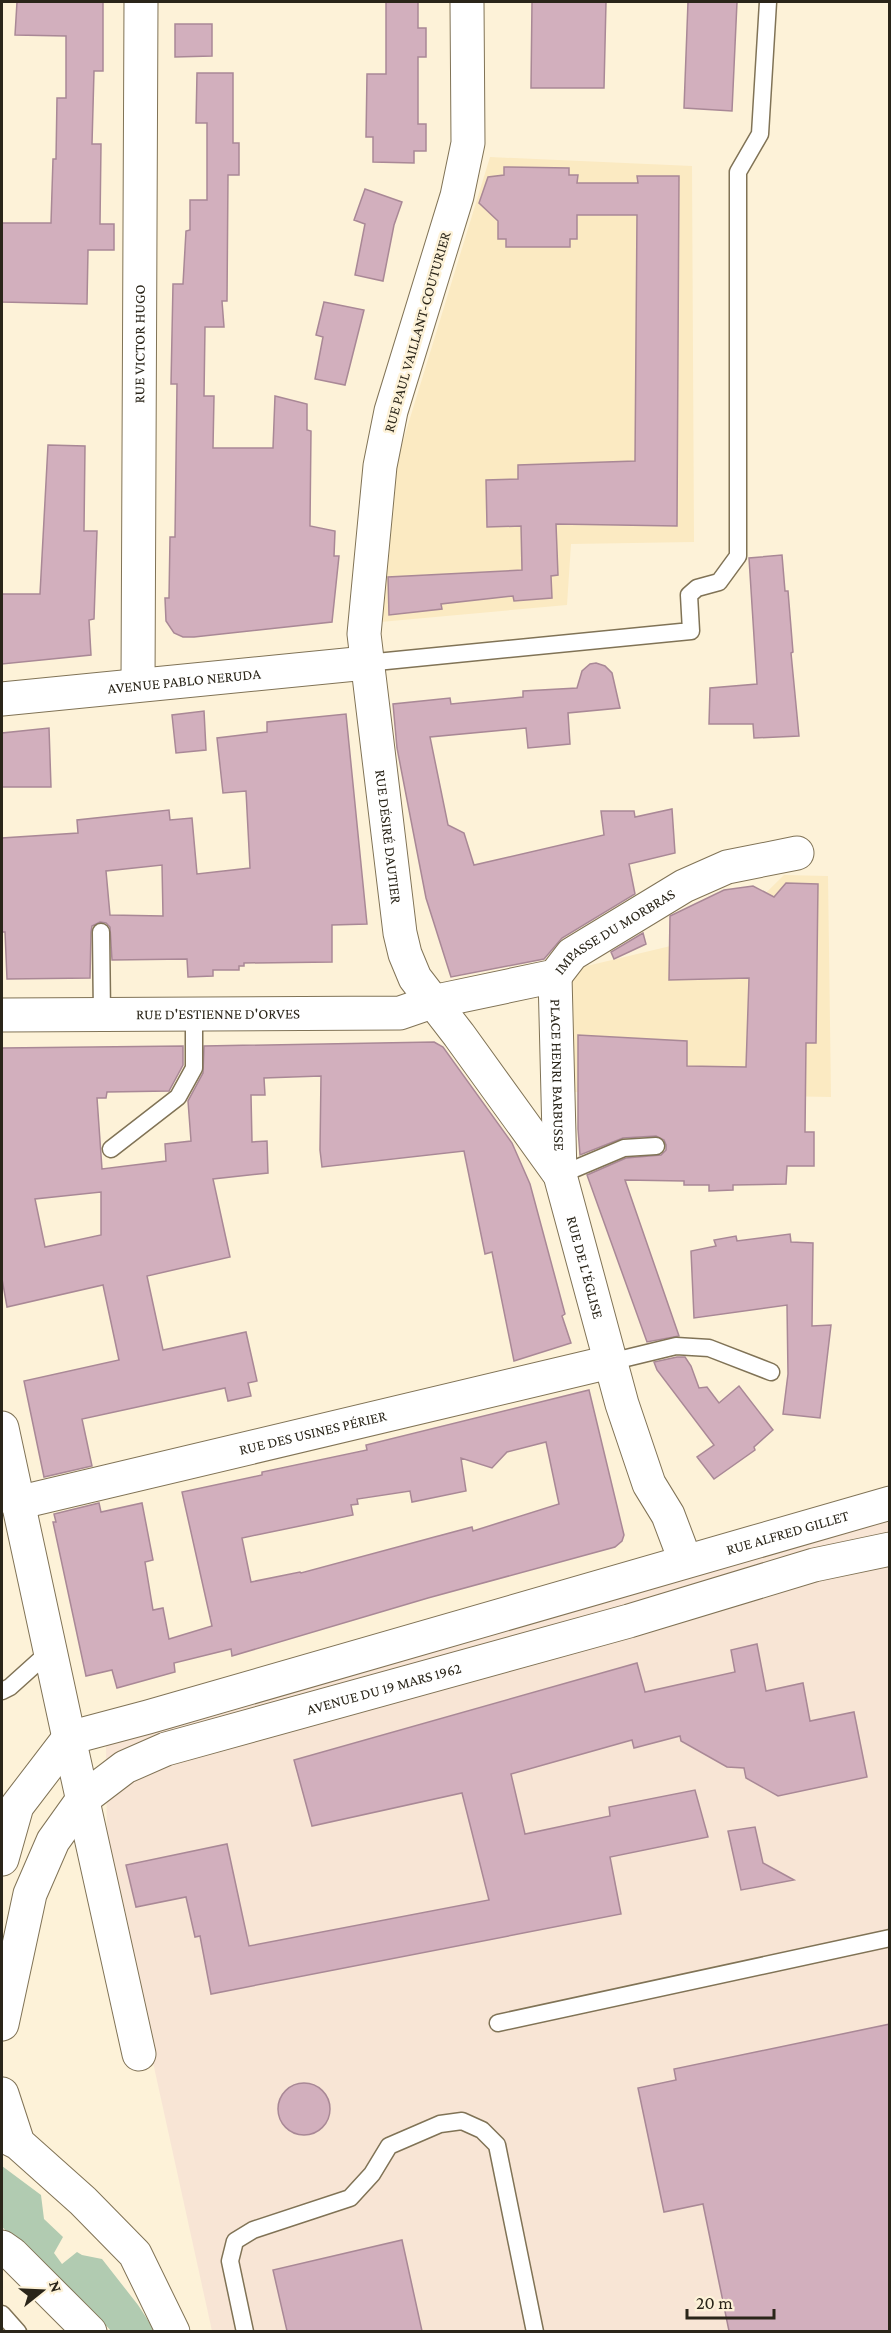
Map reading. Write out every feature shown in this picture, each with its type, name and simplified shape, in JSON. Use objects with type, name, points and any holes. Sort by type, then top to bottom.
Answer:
[{"type":"street","name":"RUE VICTOR HUGO","points":[[138,684],[141,2]]},
{"type":"street","name":"RUE PAUL VAILLANT-COUTURIER","points":[[366,663],[364,634],[380,466],[391,411],[457,196],[468,143],[467,2]]},
{"type":"street","name":"AVENUE PABLO NERUDA","points":[[2,699],[366,663]]},
{"type":"street","name":"RUE DÉSIRÉ DAUTIER","points":[[366,663],[400,933],[405,954],[415,978],[432,1002]]},
{"type":"street","name":"IMPASSE DU MORBRAS","points":[[432,1002],[555,976],[572,954],[684,886],[727,867],[797,853]]},
{"type":"street","name":"PLACE HENRI BARBUSSE","points":[[555,976],[560,1175]]},
{"type":"street","name":"RUE D'ESTIENNE D'ORVES","points":[[2,1015],[400,1012],[432,1002]]},
{"type":"street","name":"RUE DE L'ÉGLISE","points":[[432,1002],[459,1035],[560,1175],[610,1362],[649,1484],[668,1515],[685,1560]]},
{"type":"street","name":"RUE DES USINES PÉRIER","points":[[17,1503],[610,1362]]},
{"type":"street","points":[[2,1428],[139,2054]]},
{"type":"street","name":"RUE ALFRED GILLET","points":[[685,1560],[890,1503]]},
{"type":"street","name":"AVENUE DU 19 MARS 1962","points":[[2,2024],[30,1894],[53,1841],[83,1798],[125,1767],[166,1749],[693,1602],[814,1565],[890,1549]]},
{"type":"street","points":[[2,1859],[16,1806],[69,1738],[171,1711],[685,1560]]},
{"type":"street","points":[[2,2094],[10,2139],[83,2201],[135,2254],[173,2331]]},
{"type":"street","points":[[2,2247],[90,2331]]},
{"type":"lane","points":[[366,663],[691,631],[689,595],[697,588],[719,582],[738,556],[738,172],[760,134],[768,2]]},
{"type":"lane","points":[[101,932],[102,1015]]},
{"type":"lane","points":[[111,1149],[178,1097],[194,1068],[194,1014]]},
{"type":"lane","points":[[560,1175],[624,1148],[656,1146]]},
{"type":"lane","points":[[610,1362],[676,1346],[709,1348],[771,1372]]},
{"type":"lane","points":[[2,1691],[10,1687],[50,1651]]},
{"type":"lane","points":[[498,2023],[890,1938]]},
{"type":"lane","points":[[245,2331],[230,2261],[235,2241],[253,2230],[350,2198],[372,2174],[389,2146],[440,2124],[462,2121],[482,2130],[497,2145],[535,2331]]},
{"type":"lane","points":[[2,2314],[18,2331]]},
{"type":"shaded area","points":[[490,157],[692,166],[694,542],[571,544],[567,605],[380,622],[392,477]]},
{"type":"shaded area","points":[[784,875],[828,876],[831,1097],[571,1092],[570,970],[725,933]]},
{"type":"shaded area","points":[[889,1499],[889,2331],[212,2331],[107,1853],[106,1745]]},
{"type":"green space","points":[[2,2166],[41,2195],[44,2219],[63,2237],[54,2253],[62,2264],[77,2252],[102,2259],[155,2331],[111,2331],[72,2290],[2,2227]]},
{"type":"building","points":[[17,2],[103,2],[103,71],[94,71],[92,144],[101,144],[100,224],[114,224],[114,250],[88,250],[87,304],[2,302],[2,223],[51,223],[53,159],[56,159],[57,98],[66,98],[66,36],[15,35]]},
{"type":"building","points":[[386,2],[418,2],[418,28],[426,28],[426,57],[418,57],[418,124],[426,124],[426,151],[414,151],[414,163],[373,162],[373,137],[366,137],[367,74],[386,74]]},
{"type":"building","points":[[532,2],[606,2],[604,88],[531,88]]},
{"type":"building","points":[[688,2],[737,2],[732,111],[684,108]]},
{"type":"building","points":[[175,24],[212,24],[212,56],[175,57]]},
{"type":"building","points":[[197,73],[233,73],[233,143],[239,143],[239,175],[228,175],[227,301],[222,301],[224,327],[205,327],[204,396],[214,396],[213,448],[273,448],[275,396],[307,404],[307,430],[311,431],[310,526],[335,531],[334,556],[339,556],[332,622],[183,637],[174,633],[166,621],[165,598],[169,598],[170,537],[175,537],[177,384],[171,384],[173,284],[183,284],[186,231],[190,230],[190,200],[207,200],[207,123],[196,123]]},
{"type":"building","points":[[504,167],[569,168],[569,175],[578,175],[577,183],[638,183],[637,176],[679,176],[677,526],[556,524],[558,575],[551,576],[552,598],[514,601],[513,596],[441,604],[442,609],[389,615],[388,577],[522,570],[521,526],[487,527],[486,480],[518,479],[518,465],[635,461],[637,215],[577,215],[577,239],[570,239],[570,247],[506,247],[506,239],[498,239],[498,221],[479,203],[488,177],[504,175]]},
{"type":"building","points":[[365,189],[402,202],[394,225],[383,281],[355,275],[365,224],[354,220]]},
{"type":"building","points":[[324,302],[364,310],[345,385],[315,379],[323,337],[316,335]]},
{"type":"building","points":[[48,445],[85,446],[84,531],[97,531],[94,619],[89,620],[91,655],[2,664],[2,594],[40,594]]},
{"type":"building","points":[[782,555],[785,591],[788,591],[799,736],[754,738],[753,724],[709,724],[710,688],[757,684],[749,558]]},
{"type":"building","points":[[590,664],[605,666],[612,673],[620,708],[568,713],[570,744],[528,748],[526,728],[430,737],[448,825],[464,833],[474,865],[604,835],[601,811],[634,811],[635,817],[672,809],[675,853],[629,864],[635,894],[562,938],[544,959],[451,977],[426,898],[397,748],[393,704],[450,698],[451,704],[523,697],[523,691],[577,688],[582,671]]},
{"type":"building","points":[[204,711],[206,750],[176,753],[172,715]]},
{"type":"building","points":[[346,714],[367,924],[332,925],[332,962],[244,963],[244,966],[239,966],[239,970],[213,970],[213,976],[188,977],[187,959],[112,960],[110,927],[100,922],[92,926],[90,978],[7,979],[5,932],[2,932],[2,838],[78,833],[77,820],[169,810],[170,820],[192,818],[197,874],[250,868],[246,791],[223,793],[217,738],[267,732],[267,722]],"holes":[[[162,865],[163,916],[110,915],[106,871]]]},
{"type":"building","points":[[49,728],[51,787],[2,787],[2,733]]},
{"type":"building","points":[[786,883],[818,884],[816,1043],[806,1043],[805,1132],[814,1132],[814,1166],[787,1166],[786,1184],[733,1185],[733,1190],[709,1191],[709,1185],[684,1185],[684,1181],[625,1180],[679,1336],[647,1342],[587,1175],[626,1158],[661,1155],[666,1150],[666,1145],[664,1140],[656,1136],[623,1138],[580,1155],[578,1035],[687,1041],[687,1066],[746,1067],[749,978],[669,980],[670,916],[724,890],[753,886],[774,897]]},
{"type":"building","points":[[643,933],[646,944],[614,959],[611,952]]},
{"type":"building","points":[[434,1042],[443,1047],[512,1143],[530,1184],[565,1314],[562,1316],[571,1343],[514,1361],[492,1252],[485,1254],[464,1151],[322,1167],[320,1150],[321,1076],[264,1078],[265,1095],[251,1095],[252,1142],[267,1141],[268,1173],[213,1179],[230,1257],[147,1276],[163,1350],[246,1332],[257,1381],[248,1383],[251,1396],[228,1401],[225,1388],[82,1419],[92,1466],[44,1477],[24,1381],[119,1360],[103,1285],[7,1307],[2,1279],[2,1048],[183,1046],[183,1065],[169,1091],[107,1092],[106,1098],[97,1098],[102,1169],[166,1161],[165,1144],[191,1141],[188,1101],[203,1073],[204,1046]],"holes":[[[101,1192],[101,1235],[45,1247],[35,1199]]]},
{"type":"building","points":[[790,1234],[791,1242],[813,1243],[812,1326],[831,1325],[820,1418],[783,1414],[788,1374],[787,1305],[694,1318],[691,1251],[716,1246],[714,1240],[736,1236],[737,1241]]},
{"type":"building","points":[[685,1357],[699,1388],[707,1387],[719,1403],[739,1386],[773,1430],[754,1447],[755,1450],[714,1479],[697,1457],[714,1445],[657,1370],[654,1362]]},
{"type":"building","points":[[589,1390],[624,1535],[622,1541],[615,1547],[428,1598],[232,1656],[231,1649],[174,1663],[175,1672],[117,1688],[112,1670],[86,1676],[53,1522],[56,1522],[54,1514],[99,1503],[101,1512],[142,1503],[153,1560],[145,1562],[153,1610],[163,1608],[169,1639],[212,1626],[182,1492],[367,1450],[366,1445]],"holes":[[[546,1442],[559,1504],[473,1531],[472,1527],[301,1573],[251,1582],[242,1538],[353,1515],[351,1505],[358,1504],[357,1499],[410,1491],[412,1502],[466,1491],[461,1458],[492,1468],[507,1452]]]},
{"type":"building","points":[[757,1644],[766,1691],[803,1683],[810,1721],[854,1712],[867,1777],[778,1796],[746,1778],[744,1768],[727,1767],[681,1741],[680,1736],[634,1748],[632,1740],[511,1774],[525,1834],[610,1816],[609,1807],[695,1790],[708,1837],[610,1857],[621,1914],[211,1994],[200,1936],[195,1937],[186,1897],[136,1907],[126,1865],[227,1844],[249,1946],[489,1900],[462,1793],[312,1826],[294,1760],[637,1663],[645,1692],[735,1672],[731,1650]]},
{"type":"building","points":[[755,1827],[763,1863],[794,1880],[741,1890],[728,1831]]},
{"type":"building","points":[[890,2024],[890,2331],[729,2331],[703,2204],[664,2212],[638,2088],[676,2080],[674,2069]]},
{"type":"building","points":[[304,2083],[318,2087],[326,2095],[330,2109],[326,2123],[318,2131],[304,2135],[290,2131],[282,2123],[278,2109],[282,2095],[290,2087]]},
{"type":"building","points":[[402,2240],[422,2331],[287,2331],[273,2270]]}]
